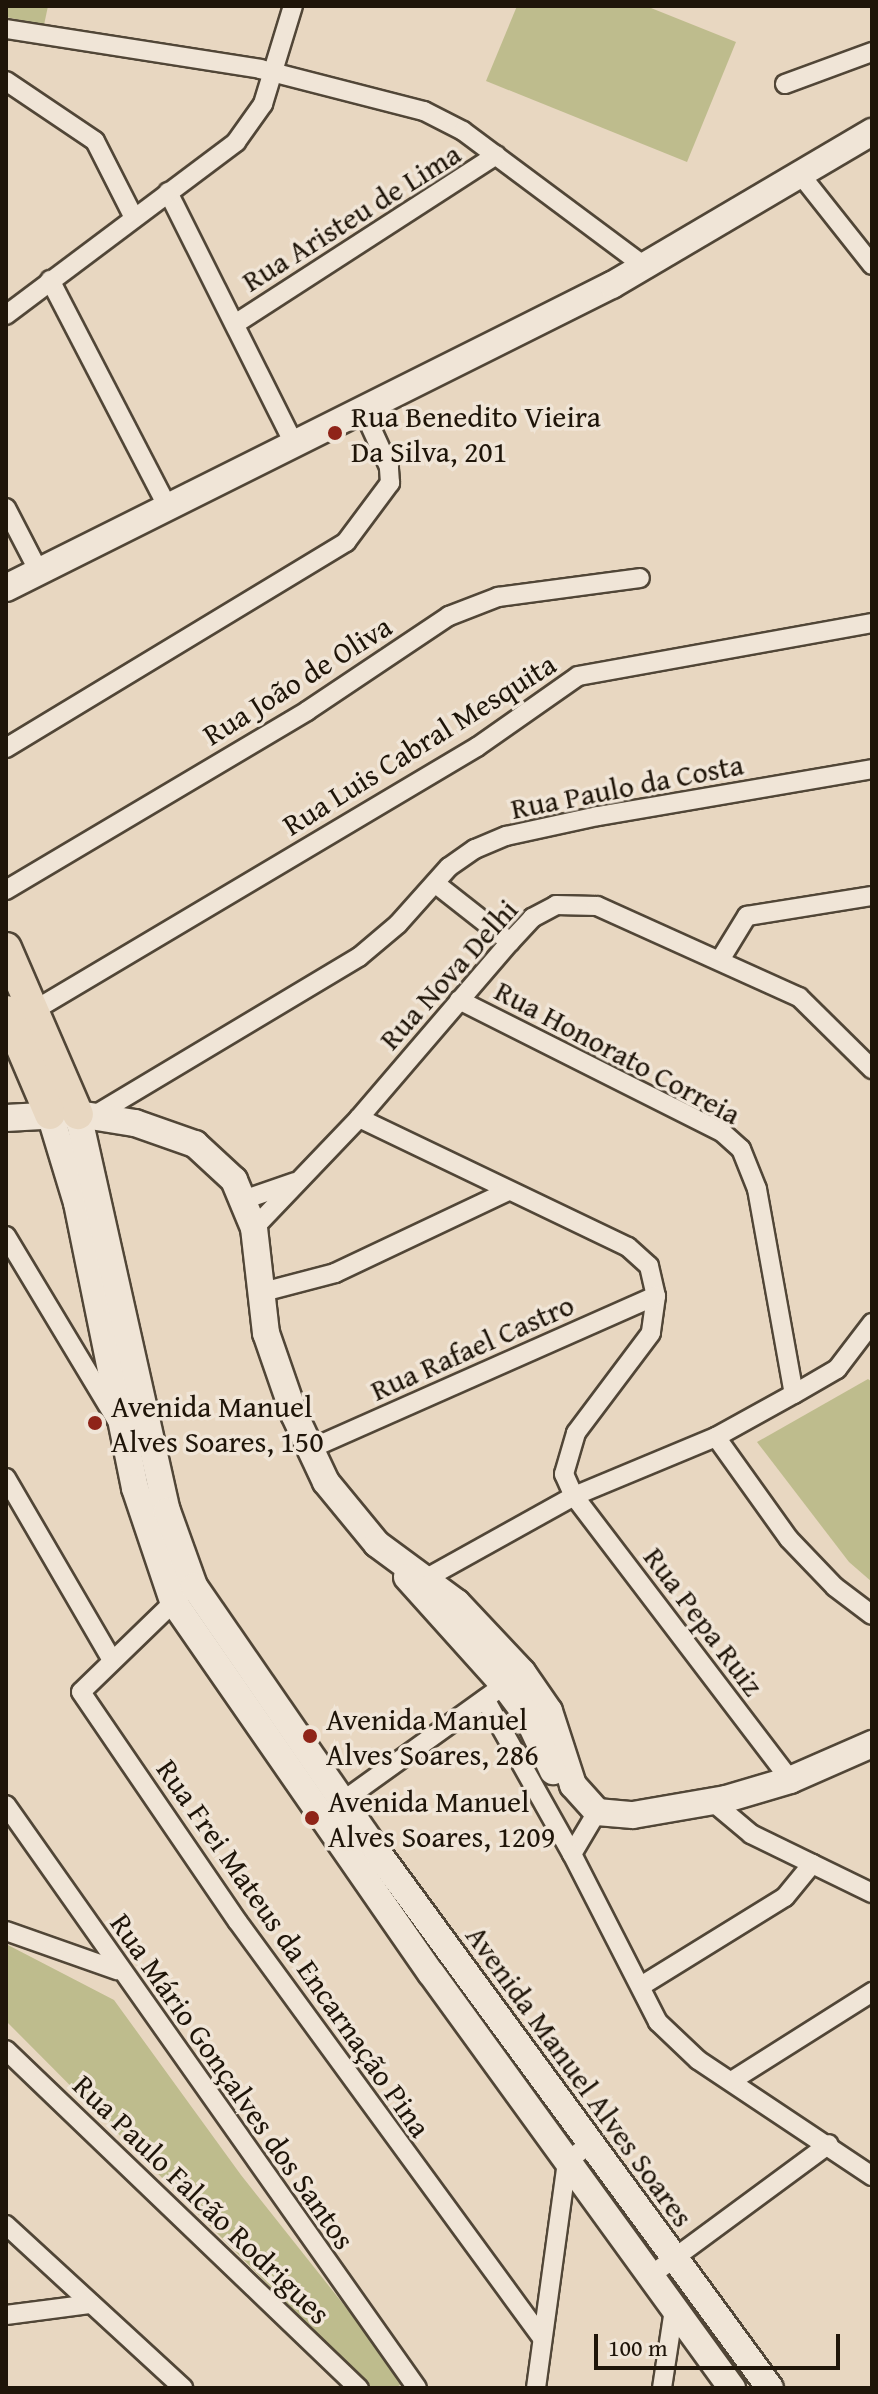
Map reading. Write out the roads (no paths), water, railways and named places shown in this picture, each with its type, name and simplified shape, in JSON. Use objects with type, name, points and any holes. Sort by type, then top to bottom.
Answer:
[{"type":"main road","points":[[6,588],[363,410],[643,265],[872,132]]},
{"type":"main road","points":[[6,948],[19,1011],[74,1114]]},
{"type":"main road","points":[[6,1118],[74,1114],[135,1123],[195,1144],[218,1162],[246,1199],[254,1228],[259,1293],[279,1376],[326,1482],[377,1544],[414,1576],[504,1685],[527,1716],[570,1809],[627,1833],[790,1780],[872,1744]]},
{"type":"main road","name":"Avenida Manuel Alves Soares","points":[[74,1114],[76,1200],[123,1431],[146,1526],[184,1594],[323,1818],[732,2388]]},
{"type":"main road","name":"Avenida Manuel Alves Soares","points":[[74,1114],[184,1594],[343,1798],[589,2145],[770,2388]]},
{"type":"street","points":[[6,315],[252,124],[274,72],[293,6]]},
{"type":"street","points":[[6,29],[274,72],[424,111],[496,155],[643,265]]},
{"type":"street","points":[[785,84],[872,52]]},
{"type":"street","points":[[6,81],[95,141],[134,218]]},
{"type":"street","name":"Rua Aristeu de Lima","points":[[235,324],[496,155]]},
{"type":"street","points":[[800,174],[872,265]]},
{"type":"street","points":[[168,192],[294,444]]},
{"type":"street","points":[[50,280],[168,508]]},
{"type":"street","points":[[6,748],[346,542],[390,483],[389,467],[363,410]]},
{"type":"street","points":[[6,508],[39,572]]},
{"type":"street","name":"Rua João de Oliva","points":[[6,890],[307,711],[449,616],[498,597],[640,578]]},
{"type":"street","name":"Rua Luis Cabral Mesquita","points":[[19,1011],[477,747],[578,676],[872,623]]},
{"type":"street","name":"Rua Paulo da Costa","points":[[74,1114],[359,957],[460,857],[506,836],[872,769]]},
{"type":"street","points":[[436,884],[510,942]]},
{"type":"street","points":[[720,960],[747,916],[872,896]]},
{"type":"street","name":"Rua Nova Delhi","points":[[254,1228],[359,1118],[510,942],[541,912],[584,902],[799,997],[872,1069]]},
{"type":"street","name":"Rua Honorato Correia","points":[[459,1000],[723,1133],[741,1149],[757,1189],[794,1394]]},
{"type":"street","points":[[359,1118],[506,1192],[628,1247],[649,1266],[656,1296],[645,1347],[567,1450],[564,1474],[574,1496]]},
{"type":"street","name":"Rua Nova Delhi","points":[[246,1199],[302,1180]]},
{"type":"street","points":[[259,1293],[335,1273],[506,1192]]},
{"type":"street","points":[[6,1236],[123,1431]]},
{"type":"street","name":"Rua Rafael Castro","points":[[310,1449],[656,1296]]},
{"type":"street","points":[[414,1576],[574,1496],[716,1437],[794,1394],[837,1369],[872,1323]]},
{"type":"street","points":[[716,1437],[789,1539],[835,1587],[872,1615]]},
{"type":"street","points":[[6,1478],[112,1660]]},
{"type":"street","name":"Rua Pepa Ruiz","points":[[574,1496],[790,1780]]},
{"type":"street","name":"Rua Frei Mateus da Encarnação Pina","points":[[184,1594],[81,1692],[97,1719],[494,2279],[542,2338]]},
{"type":"street","points":[[323,1818],[343,1798],[504,1685],[572,1854],[658,2022],[675,2041],[872,2176]]},
{"type":"street","points":[[723,1801],[751,1834],[872,1893]]},
{"type":"street","name":"Rua Mário Gonçalves dos Santos","points":[[6,1805],[117,1970],[417,2388]]},
{"type":"street","points":[[572,1854],[593,1819]]},
{"type":"street","points":[[641,1986],[785,1897],[812,1864]]},
{"type":"street","points":[[6,1931],[117,1970]]},
{"type":"street","points":[[733,2080],[872,1992]]},
{"type":"street","name":"Rua Paulo Falcão Rodrigues","points":[[6,2050],[359,2388]]},
{"type":"street","points":[[650,2276],[829,2144]]},
{"type":"street","points":[[536,2388],[567,2161],[589,2145]]},
{"type":"street","points":[[6,2225],[183,2388]]},
{"type":"street","points":[[6,2315],[91,2304]]},
{"type":"street","points":[[662,2388],[674,2310]]},
{"type":"place","name":"Rua Benedito Vieira Da Silva, 201","points":[[335,433]]},
{"type":"place","name":"Avenida Manuel Alves Soares, 150","points":[[95,1423]]},
{"type":"place","name":"Avenida Manuel Alves Soares, 286","points":[[310,1736]]},
{"type":"place","name":"Avenida Manuel Alves Soares, 1209","points":[[312,1818]]}]
